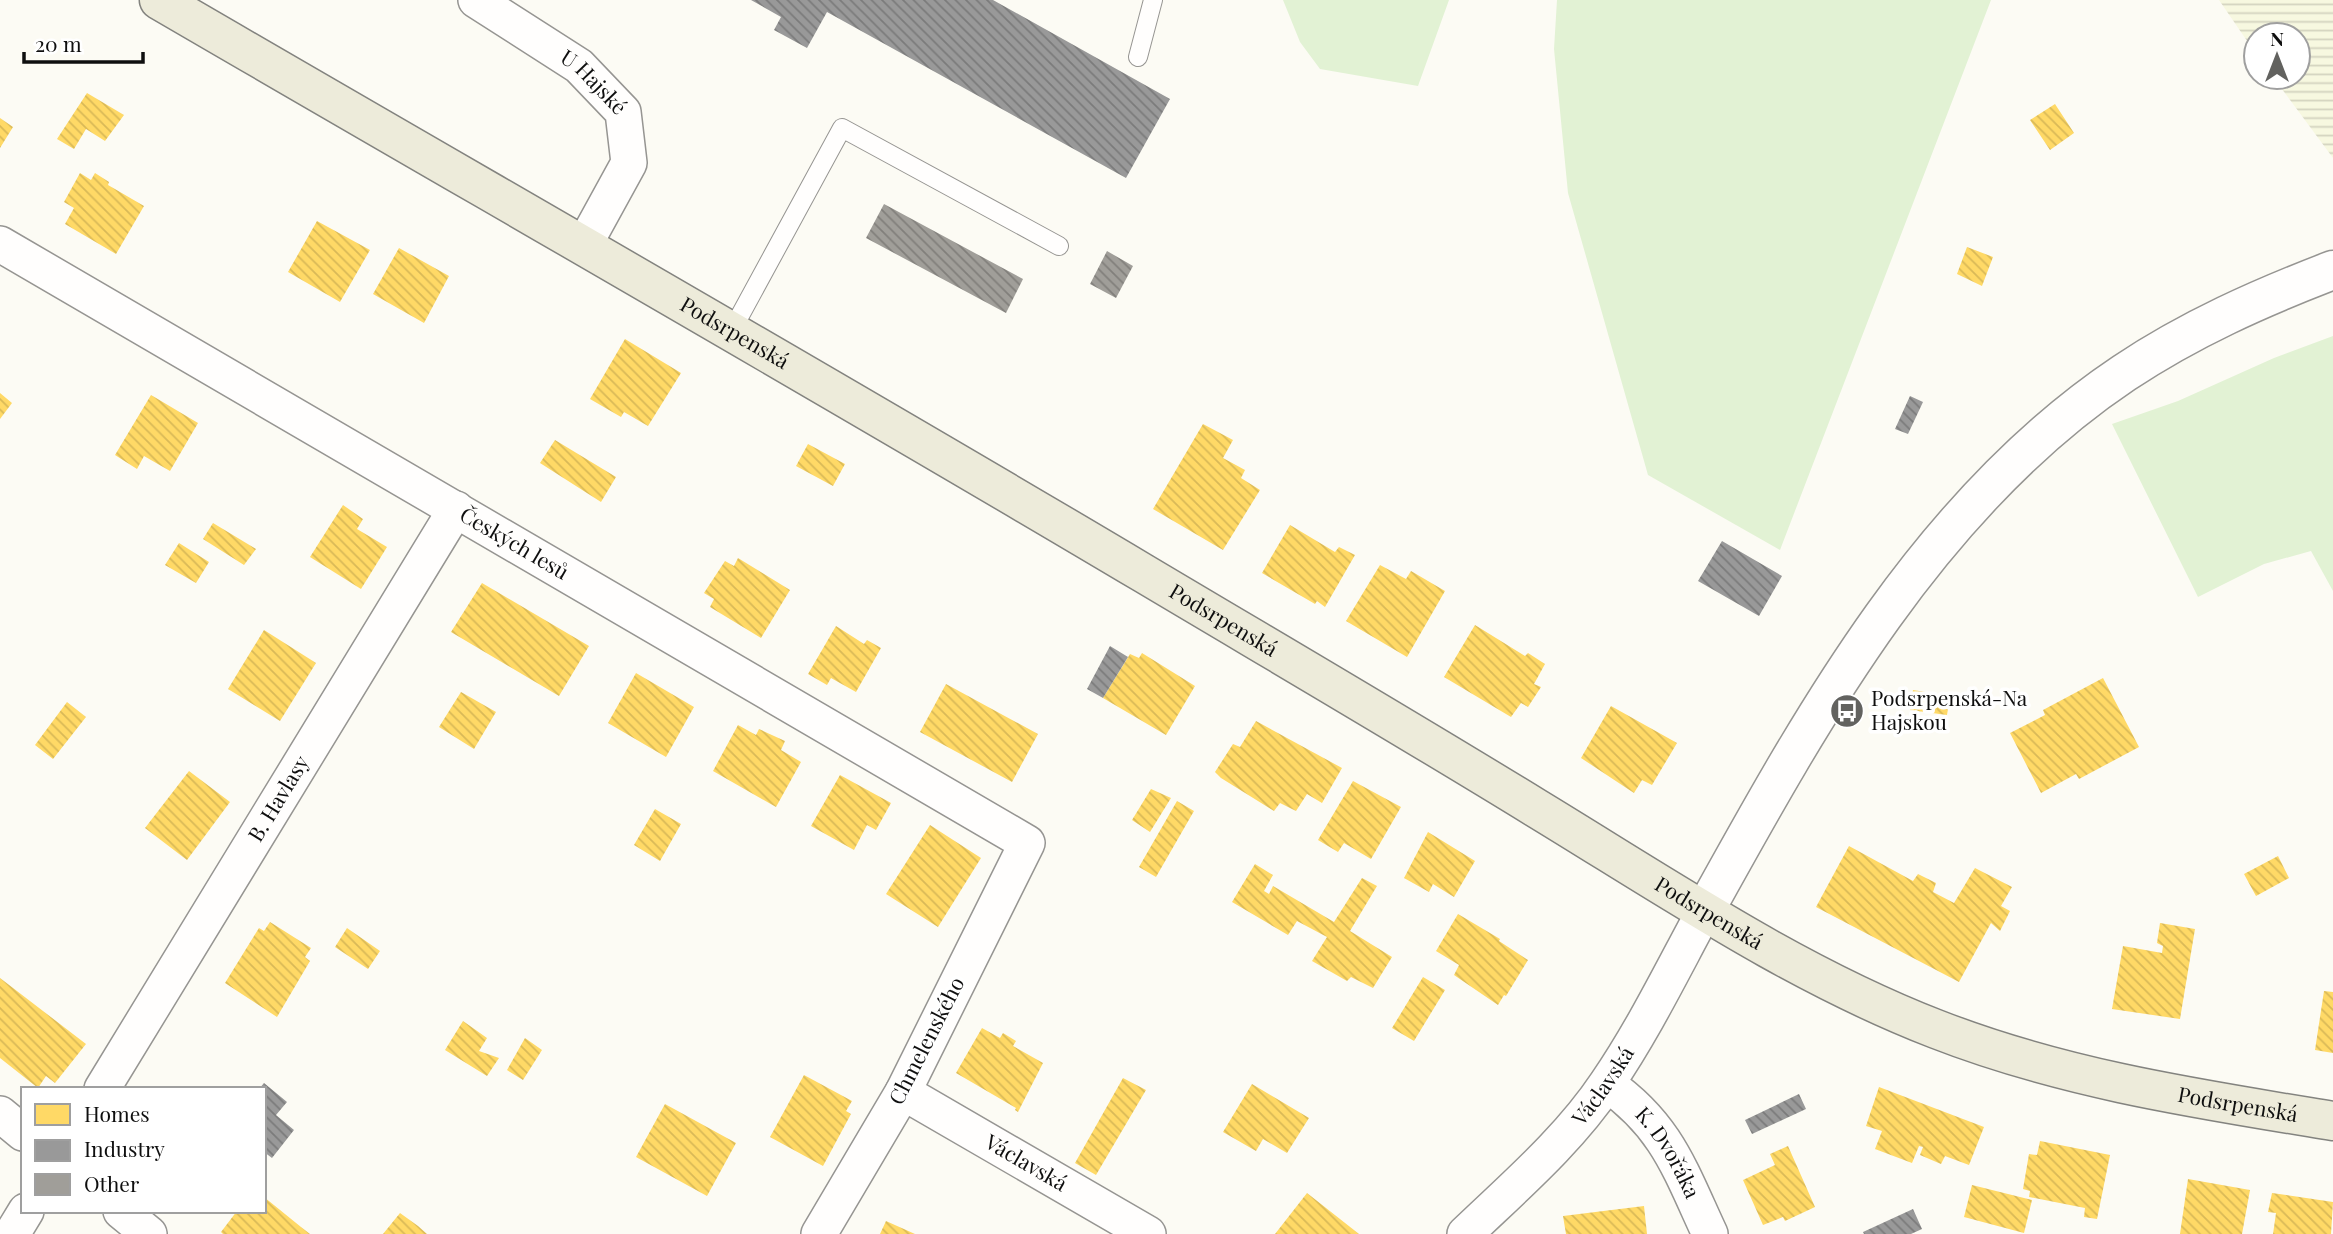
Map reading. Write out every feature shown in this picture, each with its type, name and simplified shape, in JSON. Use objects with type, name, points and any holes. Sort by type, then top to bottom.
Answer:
[{"type":"main road","name":"Podsrpenská","points":[[159,0],[837,392],[1520,798],[1704,912],[1819,976],[1936,1029],[2082,1076],[2152,1091],[2333,1121]]},
{"type":"street","name":"U Hajské","points":[[476,0],[579,66],[623,112],[629,163],[584,245]]},
{"type":"street","name":"Českých lesů","points":[[0,244],[1027,843]]},
{"type":"street","points":[[1704,912],[1775,783],[1850,664],[1916,572],[1955,523],[1992,483],[2055,424],[2123,373],[2190,333],[2257,299],[2333,270]]},
{"type":"street","name":"B. Havlasy","points":[[103,1087],[456,509]]},
{"type":"street","name":"Chmelenského","points":[[819,1234],[903,1092],[1027,843]]},
{"type":"street","name":"Václavská","points":[[1465,1234],[1587,1111],[1607,1084],[1704,912]]},
{"type":"street","name":"K. Dvořáka","points":[[1607,1084],[1626,1097],[1656,1128],[1670,1149],[1710,1234]]},
{"type":"street","name":"Václavská","points":[[903,1092],[1148,1234]]},
{"type":"street","points":[[0,1114],[21,1131]]},
{"type":"street","points":[[12,1234],[25,1213]]},
{"type":"street","points":[[123,1213],[149,1234]]},
{"type":"lane","points":[[1138,57],[1153,0]]},
{"type":"lane","points":[[732,332],[842,128],[1059,246]]},
{"type":"green space","points":[[1283,0],[1449,0],[1418,86],[1320,69],[1300,42]]},
{"type":"green space","points":[[1557,0],[1991,0],[1780,550],[1648,475],[1568,193],[1554,49]]},
{"type":"green space","points":[[2219,0],[2333,0],[2333,158],[2283,91],[2312,91],[2312,21],[2242,21],[2242,34]]},
{"type":"green space","points":[[2333,336],[2333,591],[2311,551],[2264,564],[2198,597],[2112,424],[2178,401],[2274,358]]},
{"type":"building: Homes","points":[[87,93],[124,115],[105,141],[86,129],[74,149],[57,139]]},
{"type":"building: Homes","points":[[2055,104],[2074,133],[2050,150],[2030,120]]},
{"type":"building: Homes","points":[[0,118],[13,127],[0,148]]},
{"type":"building: Homes","points":[[80,173],[91,180],[95,173],[109,182],[108,185],[144,206],[116,254],[65,224],[74,208],[64,202]]},
{"type":"building: Homes","points":[[317,221],[370,250],[340,302],[288,272]]},
{"type":"building: Homes","points":[[1967,247],[1993,257],[1982,286],[1957,274]]},
{"type":"building: Homes","points":[[399,248],[449,276],[424,323],[373,294]]},
{"type":"building: Homes","points":[[625,339],[681,373],[648,426],[624,412],[621,417],[590,399]]},
{"type":"building: Homes","points":[[0,393],[12,403],[0,419]]},
{"type":"building: Homes","points":[[151,395],[198,423],[170,471],[144,456],[137,469],[115,455]]},
{"type":"building: Homes","points":[[1203,424],[1233,440],[1223,458],[1245,470],[1241,478],[1260,490],[1223,550],[1153,509]]},
{"type":"building: Homes","points":[[555,440],[616,477],[601,502],[540,463]]},
{"type":"building: Homes","points":[[808,444],[845,464],[833,486],[796,466]]},
{"type":"building: Homes","points":[[343,505],[363,519],[357,529],[387,547],[361,589],[310,557]]},
{"type":"building: Homes","points":[[213,523],[256,549],[244,565],[203,539]]},
{"type":"building: Homes","points":[[1290,525],[1335,552],[1339,547],[1355,555],[1325,607],[1317,601],[1315,604],[1262,573]]},
{"type":"building: Homes","points":[[179,543],[209,562],[196,583],[165,565]]},
{"type":"building: Homes","points":[[738,558],[790,590],[761,638],[710,607],[714,599],[704,593],[725,561],[734,566]]},
{"type":"building: Homes","points":[[1380,565],[1406,579],[1411,571],[1445,591],[1407,657],[1346,621]]},
{"type":"building: Homes","points":[[482,583],[589,646],[559,696],[451,632]]},
{"type":"building: Homes","points":[[1475,625],[1525,656],[1528,653],[1545,664],[1534,684],[1541,687],[1528,707],[1521,703],[1511,717],[1444,677]]},
{"type":"building: Homes","points":[[836,626],[864,644],[867,640],[881,648],[856,692],[831,678],[827,685],[808,674]]},
{"type":"building: Homes","points":[[264,630],[316,663],[280,721],[228,689]]},
{"type":"building: Homes","points":[[1142,653],[1195,686],[1166,735],[1103,698],[1130,654],[1139,658]]},
{"type":"building: Homes","points":[[636,673],[694,707],[666,757],[608,723]]},
{"type":"building: Homes","points":[[2103,678],[2139,747],[2079,779],[2076,774],[2041,793],[2010,733],[2045,715],[2043,710]]},
{"type":"building: Homes","points":[[946,684],[1038,734],[1012,782],[920,732]]},
{"type":"building: Homes","points":[[1913,690],[1950,696],[1947,715],[1910,710]]},
{"type":"building: Homes","points":[[461,692],[496,712],[474,749],[439,727]]},
{"type":"building: Homes","points":[[67,702],[86,717],[53,759],[35,745]]},
{"type":"building: Homes","points":[[1611,706],[1677,743],[1652,785],[1642,780],[1634,793],[1581,758]]},
{"type":"building: Homes","points":[[1256,721],[1342,768],[1322,803],[1307,794],[1296,811],[1280,803],[1274,811],[1215,772],[1233,744],[1240,747]]},
{"type":"building: Homes","points":[[738,725],[756,735],[759,729],[785,741],[781,750],[801,762],[776,807],[713,771]]},
{"type":"building: Homes","points":[[189,771],[230,802],[187,860],[145,828]]},
{"type":"building: Homes","points":[[840,775],[891,803],[876,830],[867,825],[854,850],[811,826]]},
{"type":"building: Homes","points":[[1353,781],[1401,807],[1371,859],[1344,843],[1338,852],[1318,840]]},
{"type":"building: Homes","points":[[1151,789],[1171,798],[1150,832],[1132,820]]},
{"type":"building: Homes","points":[[1177,801],[1194,811],[1156,877],[1139,867]]},
{"type":"building: Homes","points":[[655,809],[681,824],[660,861],[634,845]]},
{"type":"building: Homes","points":[[930,825],[981,858],[938,927],[886,894]]},
{"type":"building: Homes","points":[[1428,832],[1475,861],[1454,897],[1433,884],[1429,892],[1404,878]]},
{"type":"building: Homes","points":[[1849,846],[1913,881],[1918,874],[1936,883],[1933,892],[1954,903],[1975,868],[2012,887],[2001,906],[2010,911],[2000,931],[1991,923],[1959,982],[1816,907]]},
{"type":"building: Homes","points":[[2278,856],[2289,878],[2256,896],[2244,874]]},
{"type":"building: Homes","points":[[1255,864],[1273,875],[1264,891],[1269,894],[1273,886],[1334,922],[1362,878],[1377,886],[1350,931],[1392,957],[1373,988],[1351,977],[1347,981],[1312,961],[1327,937],[1297,921],[1288,935],[1232,902]]},
{"type":"building: Homes","points":[[1458,914],[1500,939],[1499,941],[1528,960],[1498,1005],[1454,975],[1459,965],[1436,951]]},
{"type":"building: Homes","points":[[270,922],[311,948],[305,957],[310,961],[277,1017],[225,983],[259,928],[264,931]]},
{"type":"building: Homes","points":[[2160,923],[2195,929],[2180,1019],[2112,1009],[2123,946],[2162,953],[2163,946],[2157,943]]},
{"type":"building: Homes","points":[[347,928],[380,951],[368,969],[335,947]]},
{"type":"building: Homes","points":[[1423,977],[1445,990],[1414,1041],[1392,1028]]},
{"type":"building: Homes","points":[[0,978],[86,1044],[55,1083],[46,1076],[39,1087],[0,1058]]},
{"type":"building: Homes","points":[[2324,991],[2333,992],[2333,1053],[2315,1050]]},
{"type":"building: Homes","points":[[463,1021],[487,1038],[479,1051],[499,1058],[487,1076],[445,1050]]},
{"type":"building: Homes","points":[[982,1028],[1000,1038],[1003,1033],[1016,1041],[1013,1046],[1043,1063],[1018,1112],[1016,1108],[956,1073]]},
{"type":"building: Homes","points":[[525,1038],[542,1050],[523,1080],[507,1070]]},
{"type":"building: Homes","points":[[804,1075],[852,1101],[846,1111],[851,1114],[823,1166],[770,1137]]},
{"type":"building: Homes","points":[[1123,1078],[1146,1090],[1096,1175],[1075,1163]]},
{"type":"building: Homes","points":[[1252,1084],[1309,1118],[1287,1153],[1263,1139],[1256,1151],[1223,1132]]},
{"type":"building: Homes","points":[[1879,1087],[1984,1127],[1969,1165],[1945,1156],[1941,1164],[1920,1155],[1923,1147],[1919,1146],[1912,1163],[1875,1149],[1882,1131],[1866,1126]]},
{"type":"building: Homes","points":[[665,1104],[736,1143],[707,1196],[636,1157]]},
{"type":"building: Homes","points":[[2040,1141],[2110,1155],[2097,1219],[2084,1217],[2085,1208],[2029,1197],[2030,1191],[2023,1189],[2029,1154],[2037,1155]]},
{"type":"building: Homes","points":[[1788,1146],[1815,1207],[1785,1221],[1783,1217],[1763,1225],[1743,1180],[1775,1165],[1770,1154]]},
{"type":"building: Homes","points":[[2188,1179],[2250,1190],[2242,1234],[2180,1234]]},
{"type":"building: Homes","points":[[1972,1185],[2032,1200],[2024,1233],[1964,1217]]},
{"type":"building: Homes","points":[[1307,1193],[1359,1234],[1275,1234]]},
{"type":"building: Homes","points":[[2272,1193],[2333,1202],[2331,1234],[2273,1234],[2276,1213],[2268,1212]]},
{"type":"building: Homes","points":[[266,1199],[310,1234],[223,1234],[221,1232],[235,1213],[266,1213]]},
{"type":"building: Homes","points":[[1644,1206],[1647,1234],[1566,1234],[1563,1216]]},
{"type":"building: Homes","points":[[400,1213],[418,1226],[427,1234],[383,1234]]},
{"type":"building: Homes","points":[[886,1221],[915,1234],[880,1234]]},
{"type":"building: Industry","points":[[751,0],[993,0],[1170,99],[1126,178],[827,12],[807,48],[774,30],[781,17]]},
{"type":"building: Industry","points":[[1910,396],[1923,402],[1908,434],[1895,429]]},
{"type":"building: Industry","points":[[1722,541],[1782,576],[1759,616],[1698,581]]},
{"type":"building: Industry","points":[[1110,646],[1128,657],[1103,698],[1087,689]]},
{"type":"building: Industry","points":[[264,1083],[287,1102],[276,1115],[294,1130],[272,1158],[266,1154],[266,1087],[261,1087]]},
{"type":"building: Industry","points":[[1799,1094],[1806,1109],[1752,1134],[1745,1120]]},
{"type":"building: Industry","points":[[1913,1209],[1922,1229],[1911,1234],[1863,1232]]},
{"type":"building: Other","points":[[884,204],[1023,279],[1006,313],[866,238]]},
{"type":"building: Other","points":[[1107,251],[1133,266],[1116,298],[1090,284]]},
{"type":"place","name":"Podsrpenská-Na Hajskou","points":[[1847,711]]}]
